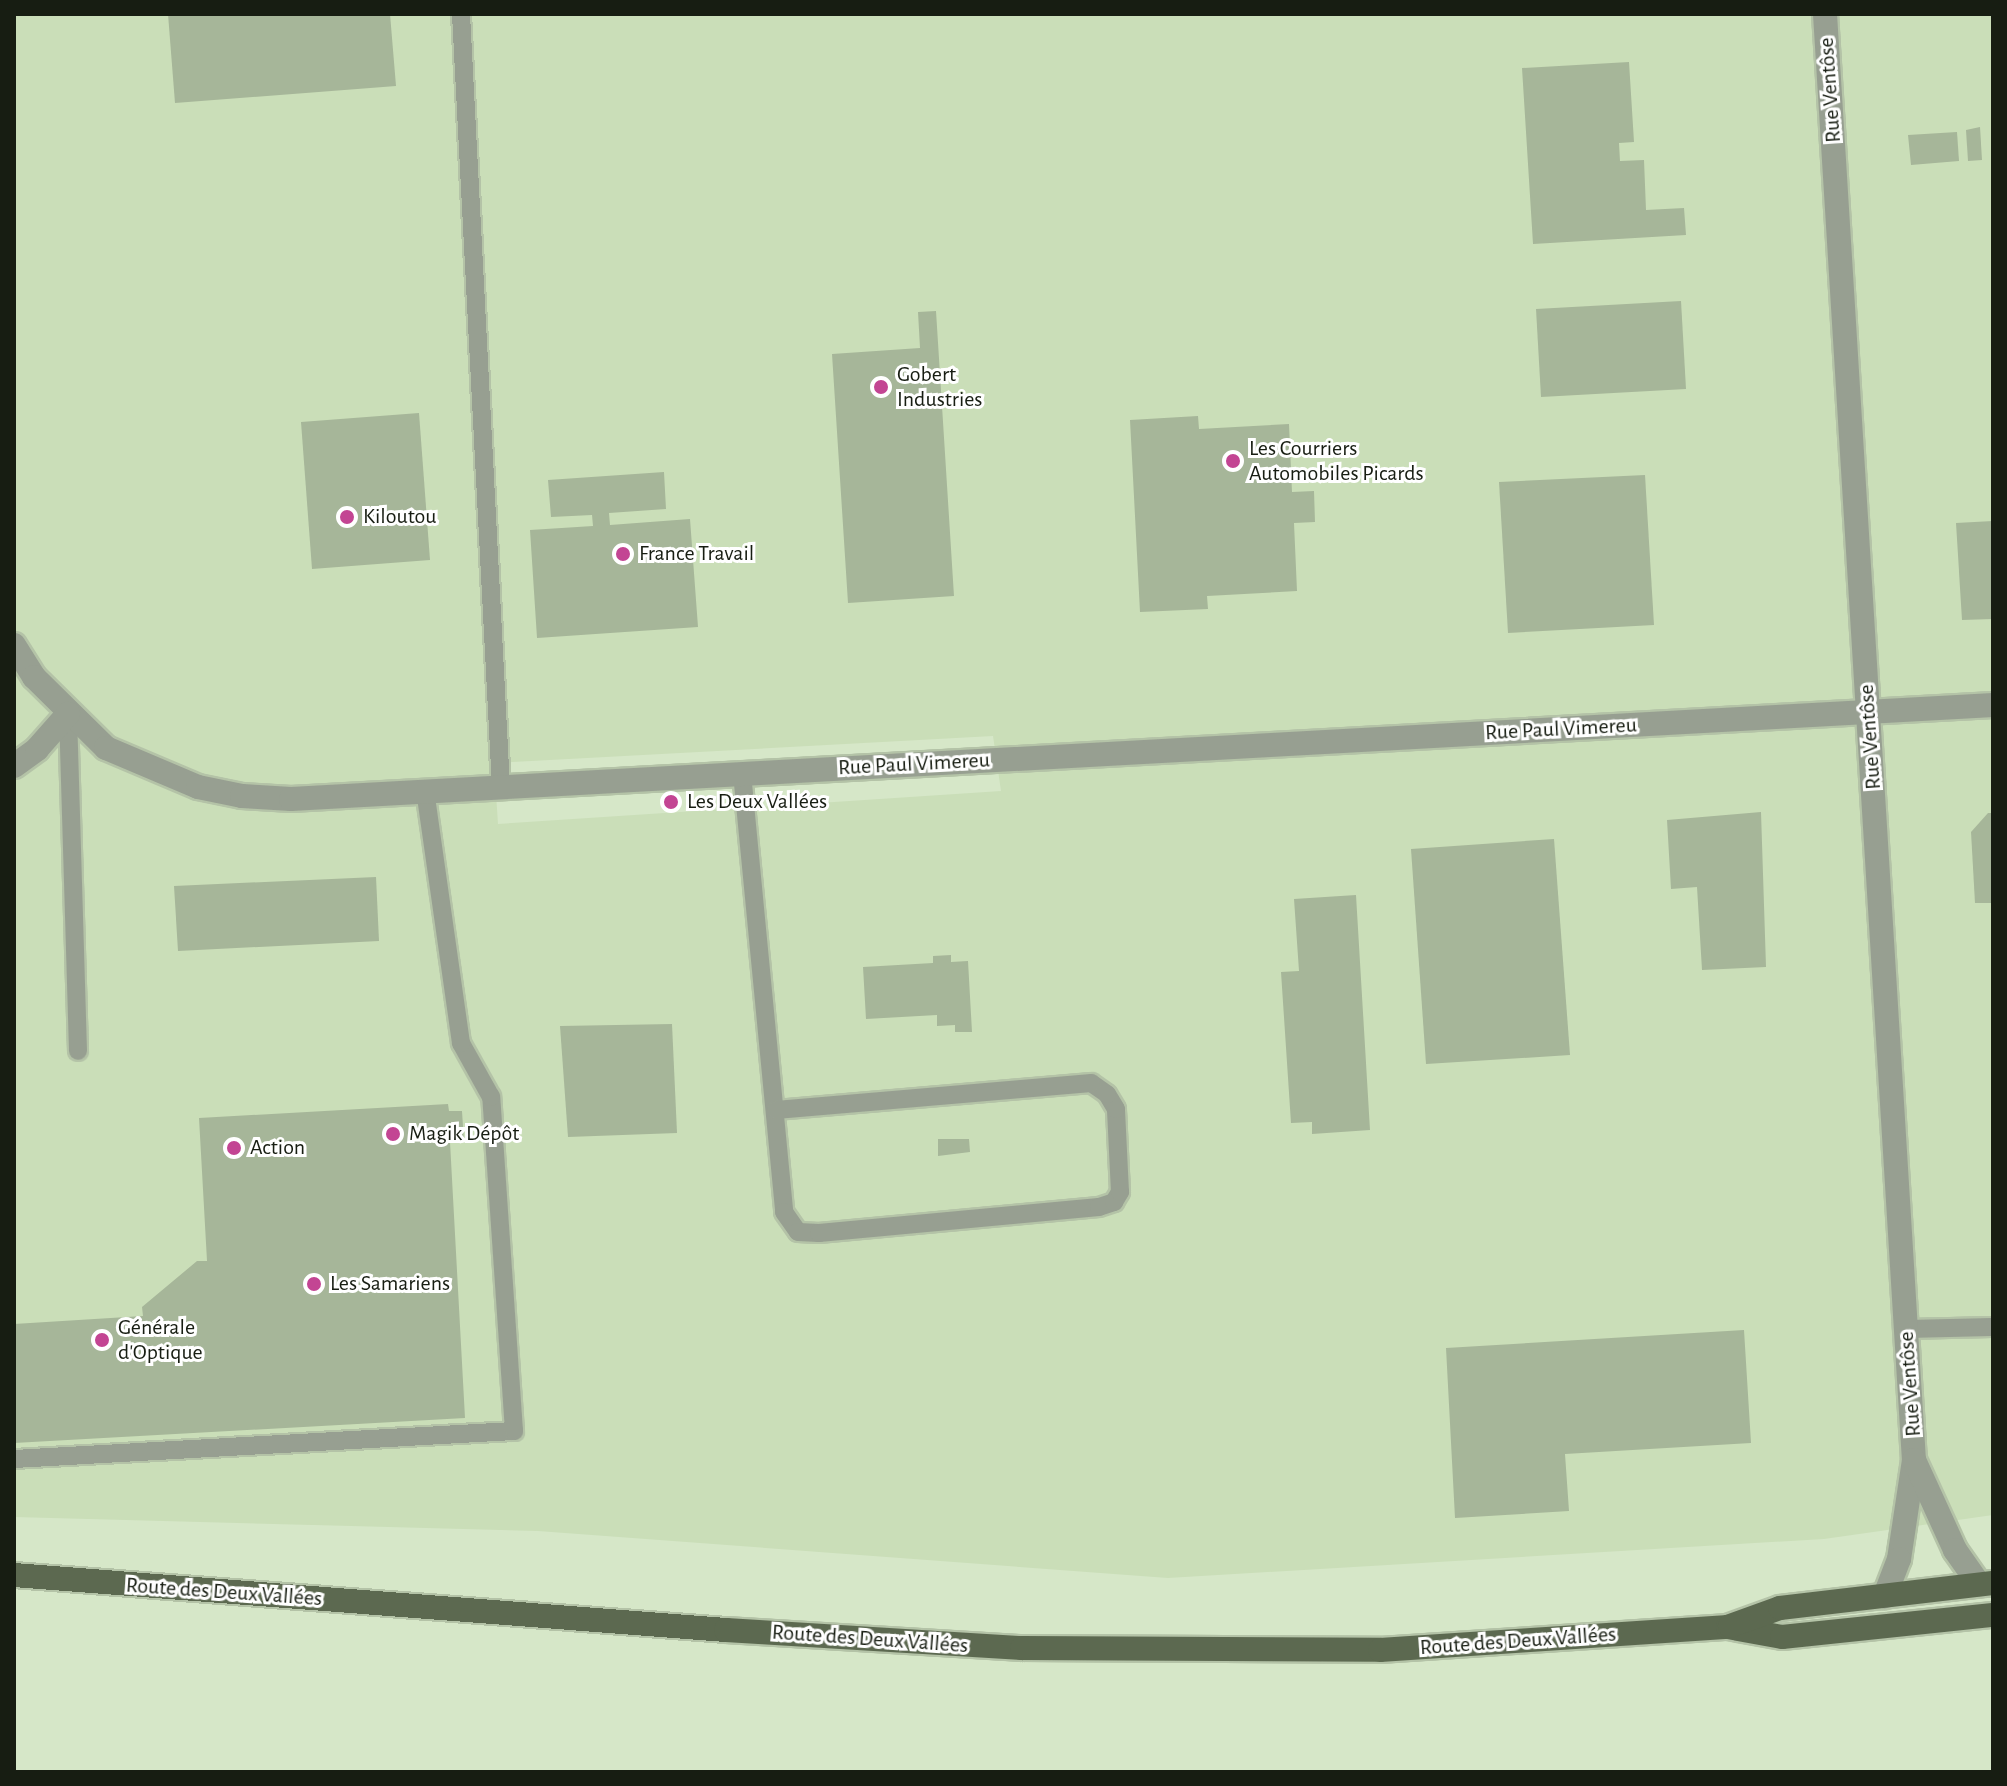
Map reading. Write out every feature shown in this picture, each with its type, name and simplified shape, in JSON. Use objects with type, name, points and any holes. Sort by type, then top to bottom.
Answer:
[{"type":"main road","name":"Route des Deux Vallées","points":[[14,1575],[695,1628],[1022,1648],[1380,1650],[1728,1627],[1782,1637],[1993,1615]]},
{"type":"main road","name":"Route des Deux Vallées","points":[[1728,1627],[1780,1608],[1986,1584]]},
{"type":"street","name":"Rue Ventôse","points":[[1825,14],[1914,1460],[1899,1559],[1885,1596]]},
{"type":"street","name":"Rue Paul Vimereu","points":[[14,645],[34,677],[68,714],[106,748],[198,787],[242,796],[291,799],[1993,705]]},
{"type":"street","points":[[14,766],[37,749],[68,714]]},
{"type":"street","name":"Rue Ventôse","points":[[1914,1460],[1955,1550],[1986,1584]]},
{"type":"lane","points":[[461,14],[501,787]]},
{"type":"lane","points":[[68,714],[78,1051]]},
{"type":"lane","points":[[742,773],[784,1212],[798,1232],[819,1233],[1099,1207],[1114,1202],[1120,1192],[1116,1109],[1107,1094],[1091,1083],[776,1110]]},
{"type":"lane","points":[[14,1459],[514,1431],[491,1097],[461,1043],[425,791]]},
{"type":"lane","points":[[1906,1329],[1993,1327]]},
{"type":"shaded area","points":[[14,14],[1993,14],[1993,1515],[1824,1539],[1168,1578],[538,1531],[14,1517]],"holes":[[[993,736],[1001,791],[498,824],[494,763]]]},
{"type":"building","points":[[168,14],[390,14],[396,86],[175,103]]},
{"type":"building","points":[[1629,62],[1634,142],[1619,143],[1620,161],[1644,160],[1646,210],[1684,208],[1686,235],[1533,244],[1522,68]]},
{"type":"building","points":[[1980,127],[1982,160],[1968,161],[1966,130]]},
{"type":"building","points":[[1957,132],[1959,161],[1911,165],[1908,135]]},
{"type":"building","points":[[1681,301],[1686,389],[1541,397],[1536,309]]},
{"type":"building","points":[[936,311],[954,596],[848,603],[832,354],[920,348],[918,312]]},
{"type":"building","points":[[419,413],[430,560],[312,569],[301,422]]},
{"type":"building","points":[[1198,416],[1199,429],[1289,424],[1292,492],[1314,491],[1315,522],[1294,523],[1297,591],[1207,596],[1208,609],[1140,612],[1130,420]]},
{"type":"building","points":[[664,472],[666,509],[609,513],[610,525],[690,519],[698,627],[537,638],[530,530],[593,526],[592,515],[551,517],[548,480]]},
{"type":"building","points":[[1645,475],[1654,625],[1508,633],[1499,482]]},
{"type":"building","points":[[1993,521],[1993,619],[1962,620],[1956,523]]},
{"type":"building","points":[[1761,812],[1766,967],[1702,970],[1697,887],[1671,889],[1667,820]]},
{"type":"building","points":[[1988,813],[1993,813],[1993,903],[1975,903],[1971,832]]},
{"type":"building","points":[[1554,839],[1570,1055],[1426,1064],[1411,849]]},
{"type":"building","points":[[376,877],[379,941],[178,951],[174,886]]},
{"type":"building","points":[[1356,895],[1370,1130],[1312,1134],[1312,1122],[1291,1123],[1281,972],[1299,971],[1294,899]]},
{"type":"building","points":[[951,955],[951,962],[968,961],[972,1032],[955,1032],[955,1025],[937,1026],[937,1015],[866,1019],[863,967],[933,963],[933,956]]},
{"type":"building","points":[[672,1024],[677,1133],[568,1137],[560,1026]]},
{"type":"building","name":"Les Samariens","points":[[448,1104],[449,1111],[462,1111],[464,1142],[450,1142],[465,1418],[14,1443],[14,1324],[143,1316],[142,1307],[197,1261],[207,1261],[199,1118]]},
{"type":"building","points":[[938,1139],[969,1139],[970,1152],[938,1156]]},
{"type":"building","points":[[1744,1330],[1751,1443],[1565,1454],[1569,1511],[1455,1518],[1446,1348]]},
{"type":"place","name":"Gobert Industries","points":[[881,387]]},
{"type":"place","name":"Les Courriers Automobiles Picards","points":[[1233,461]]},
{"type":"place","name":"Kiloutou","points":[[347,517]]},
{"type":"place","name":"France Travail","points":[[623,554]]},
{"type":"place","name":"Les Deux Vallées","points":[[671,802]]},
{"type":"place","name":"Magik Dépôt","points":[[393,1134]]},
{"type":"place","name":"Action","points":[[234,1148]]},
{"type":"place","name":"Les Samariens","points":[[314,1284]]},
{"type":"place","name":"Générale d'Optique","points":[[102,1340]]}]
